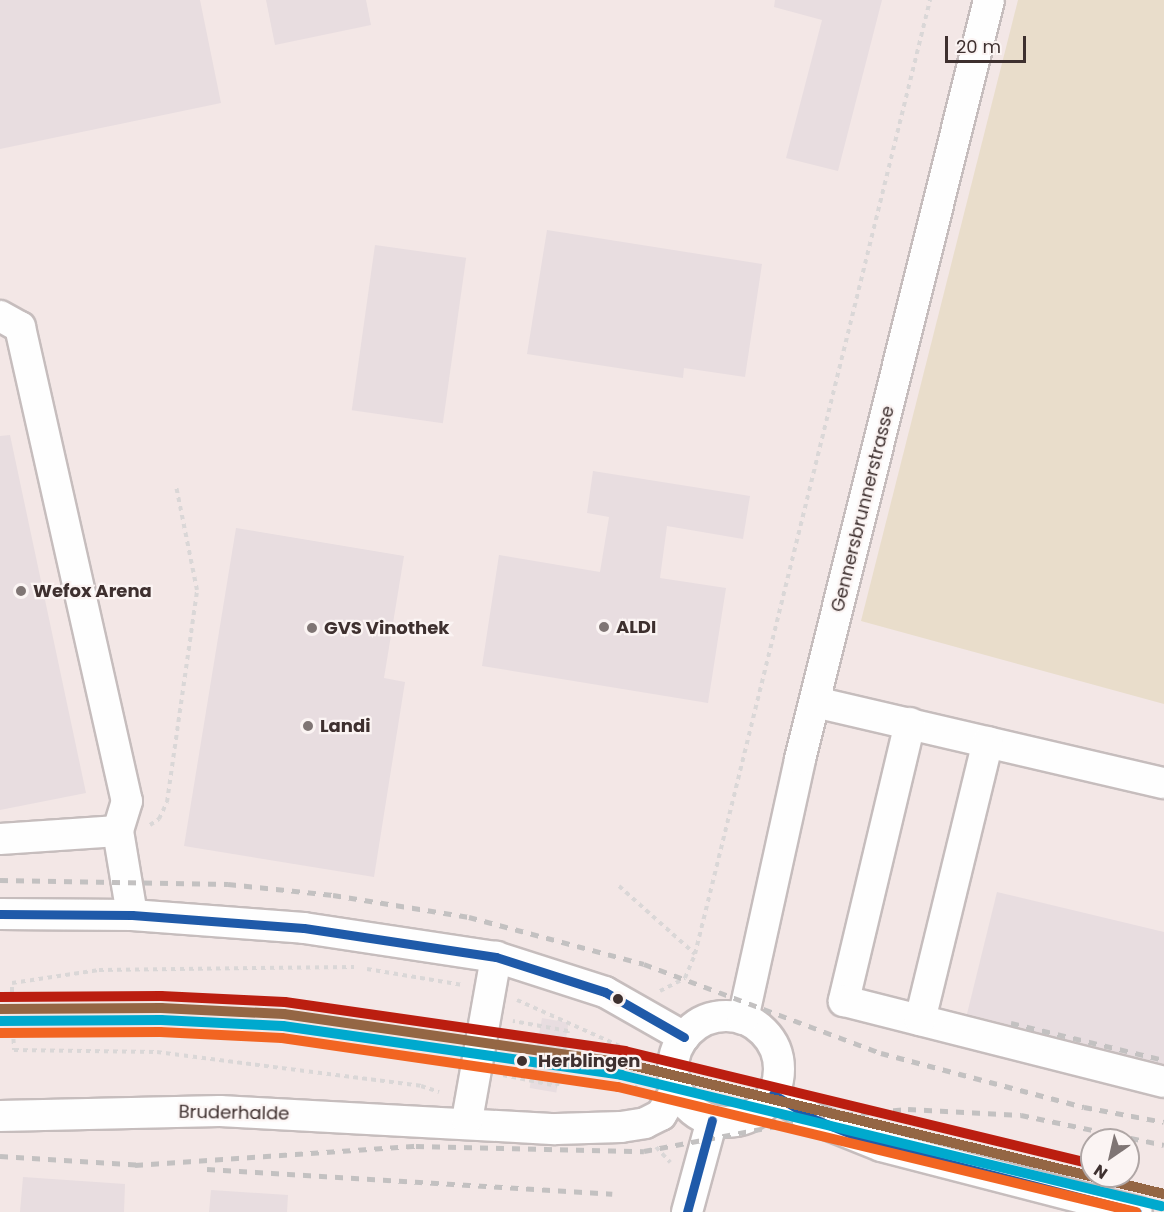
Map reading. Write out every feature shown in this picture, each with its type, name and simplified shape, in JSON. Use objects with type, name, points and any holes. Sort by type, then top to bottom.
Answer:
[{"type":"street","name":"Gennersbrunnerstrasse","points":[[743,1019],[815,702],[989,0]]},
{"type":"street","points":[[0,316],[20,327],[126,801],[118,831],[132,915]]},
{"type":"street","points":[[815,702],[1164,783]]},
{"type":"street","points":[[910,723],[844,1001],[1164,1082]]},
{"type":"street","points":[[920,1020],[988,742]]},
{"type":"street","points":[[0,839],[118,831]]},
{"type":"street","points":[[0,914],[132,915],[304,928],[496,957],[605,992],[684,1037]]},
{"type":"street","points":[[467,1120],[496,957]]},
{"type":"street","points":[[710,1018],[743,1019],[757,1026],[776,1050],[778,1080],[773,1094],[747,1118],[712,1120],[685,1102],[676,1088],[676,1053],[684,1037],[710,1018]]},
{"type":"street","name":"Bruderhalde","points":[[0,1116],[220,1111],[467,1120],[556,1129],[629,1126],[661,1115],[676,1088]]},
{"type":"street","points":[[773,1094],[814,1119],[881,1146],[1137,1212]]},
{"type":"street","points":[[687,1212],[712,1120]]},
{"type":"path","points":[[651,991],[685,978],[695,954],[930,0]]},
{"type":"path","points":[[118,831],[141,830],[159,819],[167,802],[197,590],[176,486]]},
{"type":"path","points":[[619,886],[695,954]]},
{"type":"path","points":[[12,1001],[12,983],[99,970],[168,967],[352,967],[490,992],[536,1005],[629,1050],[638,1105]]},
{"type":"path","points":[[504,1076],[557,1086],[568,1031],[513,1021]]},
{"type":"path","points":[[13,1030],[14,1050],[157,1052],[421,1086],[442,1094]]},
{"type":"path","points":[[561,1064],[633,1077]]},
{"type":"path","points":[[652,1142],[671,1160]]},
{"type":"shaded area","points":[[0,0],[1164,0],[1164,1212],[0,1212]]},
{"type":"shaded area","points":[[1018,0],[1164,0],[1164,704],[861,621]]},
{"type":"building","points":[[0,0],[200,0],[221,103],[0,149]]},
{"type":"building","points":[[266,0],[366,0],[371,25],[275,45]]},
{"type":"building","points":[[775,0],[882,0],[838,171],[786,158],[822,20],[774,7]]},
{"type":"building","points":[[547,230],[762,264],[745,377],[684,368],[683,378],[527,354]]},
{"type":"building","points":[[375,245],[466,258],[443,423],[352,410]]},
{"type":"building","name":"Wefox Arena","points":[[10,435],[86,793],[0,810],[0,436]]},
{"type":"building","name":"ALDI","points":[[593,471],[750,496],[743,539],[667,526],[660,578],[726,588],[708,703],[482,666],[499,555],[600,572],[609,517],[587,513]]},
{"type":"building","points":[[236,528],[404,556],[384,678],[405,682],[374,877],[184,846]]},
{"type":"building","points":[[997,892],[1164,932],[1164,1064],[967,1014]]},
{"type":"building","points":[[542,1018],[569,1023],[556,1093],[530,1088]]},
{"type":"building","points":[[23,1177],[125,1184],[124,1212],[20,1212]]},
{"type":"building","points":[[211,1190],[288,1195],[287,1212],[209,1212]]},
{"type":"railway","points":[[0,880],[228,884],[333,895],[469,917],[644,964],[881,1053],[1084,1107],[1164,1122]]},
{"type":"railway","points":[[1011,1023],[1164,1060]]},
{"type":"railway","points":[[135,1165],[416,1146],[644,1151],[829,1116],[908,1109],[1021,1115],[1164,1145]]},
{"type":"railway","points":[[0,1156],[144,1165]]},
{"type":"railway","points":[[207,1169],[612,1194]]},
{"type":"transit line","points":[[0,914],[132,915],[304,928],[496,957],[605,992],[684,1037]]},
{"type":"transit line","points":[[0,997],[161,996],[285,1002],[625,1051],[1080,1161]]},
{"type":"transit line","points":[[0,1009],[161,1008],[284,1014],[623,1063],[1164,1194]]},
{"type":"transit line","points":[[0,1021],[161,1020],[283,1026],[621,1075],[1161,1206]]},
{"type":"transit line","points":[[0,1033],[160,1032],[282,1038],[618,1087],[1136,1212]]},
{"type":"transit line","points":[[773,1094],[814,1119],[881,1146],[1137,1212]]},
{"type":"transit line","points":[[687,1212],[712,1120]]},
{"type":"place","name":"Wefox Arena","points":[[21,591]]},
{"type":"place","name":"ALDI","points":[[604,627]]},
{"type":"place","name":"GVS Vinothek","points":[[312,628]]},
{"type":"place","name":"Landi","points":[[308,726]]},
{"type":"place","name":"Herblingen","points":[[522,1061]]}]
